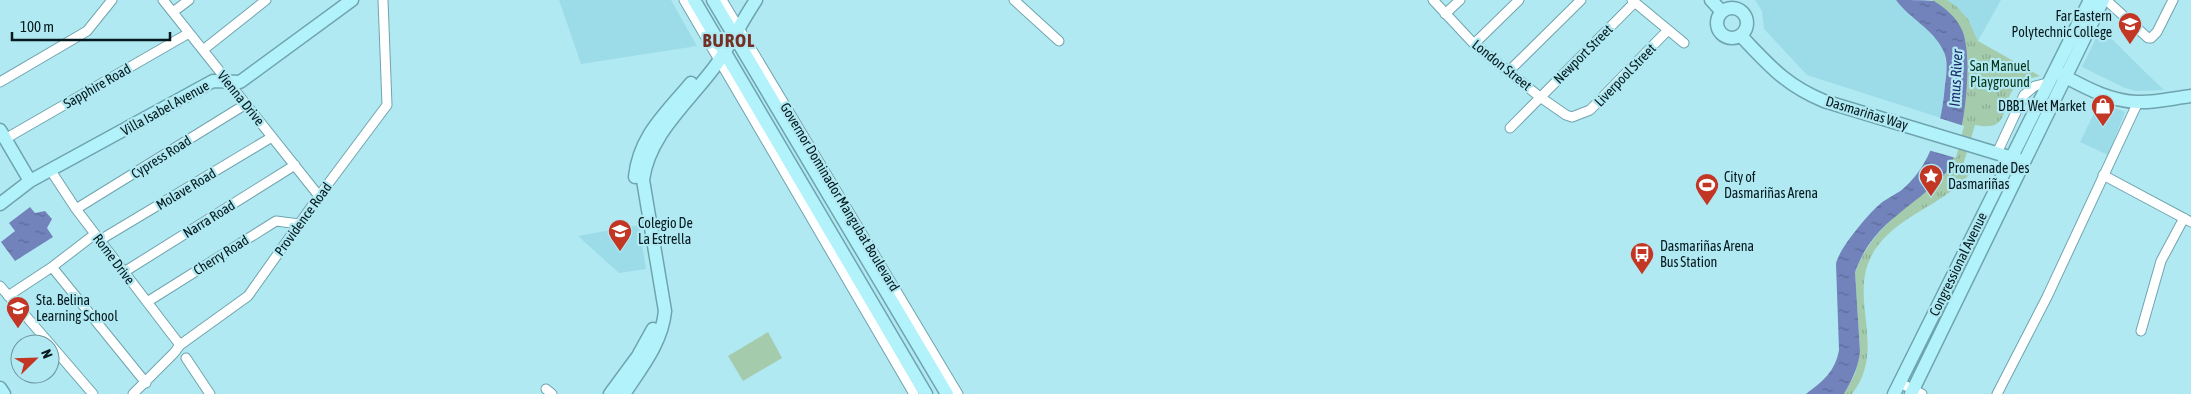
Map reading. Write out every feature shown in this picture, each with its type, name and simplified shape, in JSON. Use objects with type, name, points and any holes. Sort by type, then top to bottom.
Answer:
[{"type":"main road","name":"Villa Isabel Avenue","points":[[0,204],[30,181],[214,81],[240,82],[352,0]]},
{"type":"main road","name":"Governor Dominador Mangubat Boulevard","points":[[694,0],[720,53],[926,394]]},
{"type":"main road","name":"Governor Dominador Mangubat Boulevard","points":[[713,0],[736,31],[948,394]]},
{"type":"main road","points":[[624,394],[646,362],[664,325],[665,311],[643,180],[645,164],[658,138],[736,31],[756,0]]},
{"type":"main road","points":[[1711,0],[1722,12]]},
{"type":"main road","name":"Congressional Avenue","points":[[1916,393],[2024,162],[2090,0]]},
{"type":"main road","name":"Congressional Avenue","points":[[1897,388],[2047,83],[2059,74],[2105,0]]},
{"type":"main road","points":[[1734,8],[1743,12],[1748,24],[1741,36],[1731,39],[1722,34],[1717,26],[1722,12],[1734,8]]},
{"type":"main road","name":"Dasmariñas Way","points":[[1741,36],[1783,79],[1802,92],[2024,162]]},
{"type":"main road","points":[[610,394],[652,332],[658,312],[635,180],[637,160],[649,133],[720,53]]},
{"type":"main road","points":[[2059,74],[2101,94],[2138,102],[2191,96]]},
{"type":"main road","points":[[3,135],[30,181]]},
{"type":"main road","points":[[834,239],[850,229]]},
{"type":"main road","points":[[0,388],[4,394]]},
{"type":"street","points":[[0,82],[87,31],[112,0]]},
{"type":"street","name":"Vienna Drive","points":[[163,0],[319,196]]},
{"type":"street","points":[[173,12],[188,0]]},
{"type":"street","points":[[203,50],[266,0]]},
{"type":"street","name":"Providence Road","points":[[133,394],[146,383],[180,345],[248,296],[387,105],[383,0]]},
{"type":"street","name":"Governor Dominador Mangubat Boulevard","points":[[684,0],[720,53],[914,394]]},
{"type":"street","name":"Governor Dominador Mangubat Boulevard","points":[[722,0],[736,31],[958,394]]},
{"type":"street","points":[[1014,0],[1059,41]]},
{"type":"street","name":"London Street","points":[[1433,0],[1474,44],[1509,70],[1540,97],[1572,118],[1579,116]]},
{"type":"street","points":[[1445,14],[1460,0]]},
{"type":"street","points":[[1474,44],[1518,0]]},
{"type":"street","points":[[1509,70],[1581,0]]},
{"type":"street","points":[[2105,0],[2148,38],[2151,38],[2157,32],[2173,0]]},
{"type":"street","points":[[1633,1],[1684,43]]},
{"type":"street","name":"Newport Street","points":[[1510,128],[1633,1]]},
{"type":"street","name":"Liverpool Street","points":[[1579,116],[1590,110],[1668,30]]},
{"type":"street","name":"Sapphire Road","points":[[3,135],[189,33]]},
{"type":"street","points":[[1997,152],[2024,94],[2035,86],[2047,83]]},
{"type":"street","points":[[1997,394],[2047,297],[2138,102]]},
{"type":"street","name":"Cypress Road","points":[[76,209],[246,104]]},
{"type":"street","name":"Molave Road","points":[[8,296],[98,237],[272,137]]},
{"type":"street","name":"Narra Road","points":[[124,272],[295,165]]},
{"type":"street","name":"Rome Drive","points":[[51,171],[76,209],[180,345]]},
{"type":"street","points":[[2103,175],[2187,220],[2161,261],[2141,331]]},
{"type":"street","name":"Cherry Road","points":[[147,302],[276,221],[299,224]]},
{"type":"street","points":[[52,267],[146,383]]},
{"type":"street","points":[[0,286],[41,334]]},
{"type":"street","points":[[60,356],[93,394]]},
{"type":"street","points":[[186,358],[210,394]]},
{"type":"street","points":[[1897,388],[1916,393]]},
{"type":"shaded area","points":[[559,0],[671,0],[697,46],[581,64]]},
{"type":"shaded area","points":[[1755,0],[1896,0],[1936,39],[1944,51],[1947,68],[1941,118],[1807,75],[1764,29],[1762,11]]},
{"type":"shaded area","points":[[1947,0],[2001,0],[1978,41],[1968,19]]},
{"type":"shaded area","points":[[2101,28],[2164,90],[2136,91],[2125,88],[2082,67]]},
{"type":"shaded area","name":"DBB1 Wet Market","points":[[2100,101],[2125,112],[2108,155],[2080,142]]},
{"type":"shaded area","name":"Colegio De La Estrella","points":[[639,225],[646,269],[619,273],[578,236]]},
{"type":"green space","name":"San Manuel Playground","points":[[1932,0],[1947,0],[1956,6],[1968,19],[1978,41],[2040,76],[2018,84],[2008,99],[2004,114],[1995,124],[1987,126],[1975,125],[1963,165],[1975,169],[1947,194],[1902,222],[1877,247],[1865,273],[1867,360],[1862,377],[1852,394],[1844,394],[1855,374],[1860,352],[1855,272],[1862,256],[1880,231],[1891,220],[1939,180],[1951,15]]},
{"type":"green space","points":[[768,332],[782,358],[743,381],[728,356]]},
{"type":"water","name":"Imus River","points":[[1896,0],[1934,1],[1956,20],[1961,28],[1965,40],[1967,77],[1966,99],[1959,140],[1954,157],[1943,177],[1874,237],[1855,272],[1860,352],[1854,374],[1844,394],[1806,394],[1818,385],[1831,370],[1839,350],[1836,264],[1838,258],[1854,232],[1875,209],[1902,189],[1922,168],[1933,145],[1940,120],[1946,72],[1945,55],[1933,36]]},
{"type":"water","points":[[30,207],[35,213],[45,211],[52,219],[47,228],[53,237],[15,261],[1,242],[15,231],[9,223]]},
{"type":"pier","points":[[1939,118],[1964,126],[1956,158],[1928,150]]},
{"type":"place","name":"Far Eastern Polytechnic College","points":[[2130,45]]},
{"type":"place","name":"DBB1 Wet Market","points":[[2103,127]]},
{"type":"place","name":"Promenade Des Dasmariñas","points":[[1931,197]]},
{"type":"place","name":"City of Dasmariñas Arena","points":[[1707,206]]},
{"type":"place","name":"Colegio De La Estrella","points":[[620,252]]},
{"type":"place","name":"Dasmariñas Arena Bus Station","points":[[1642,275]]},
{"type":"place","name":"Sta. Belina Learning School","points":[[18,329]]},
{"type":"district","name":"BUROL","points":[[729,40]]}]
